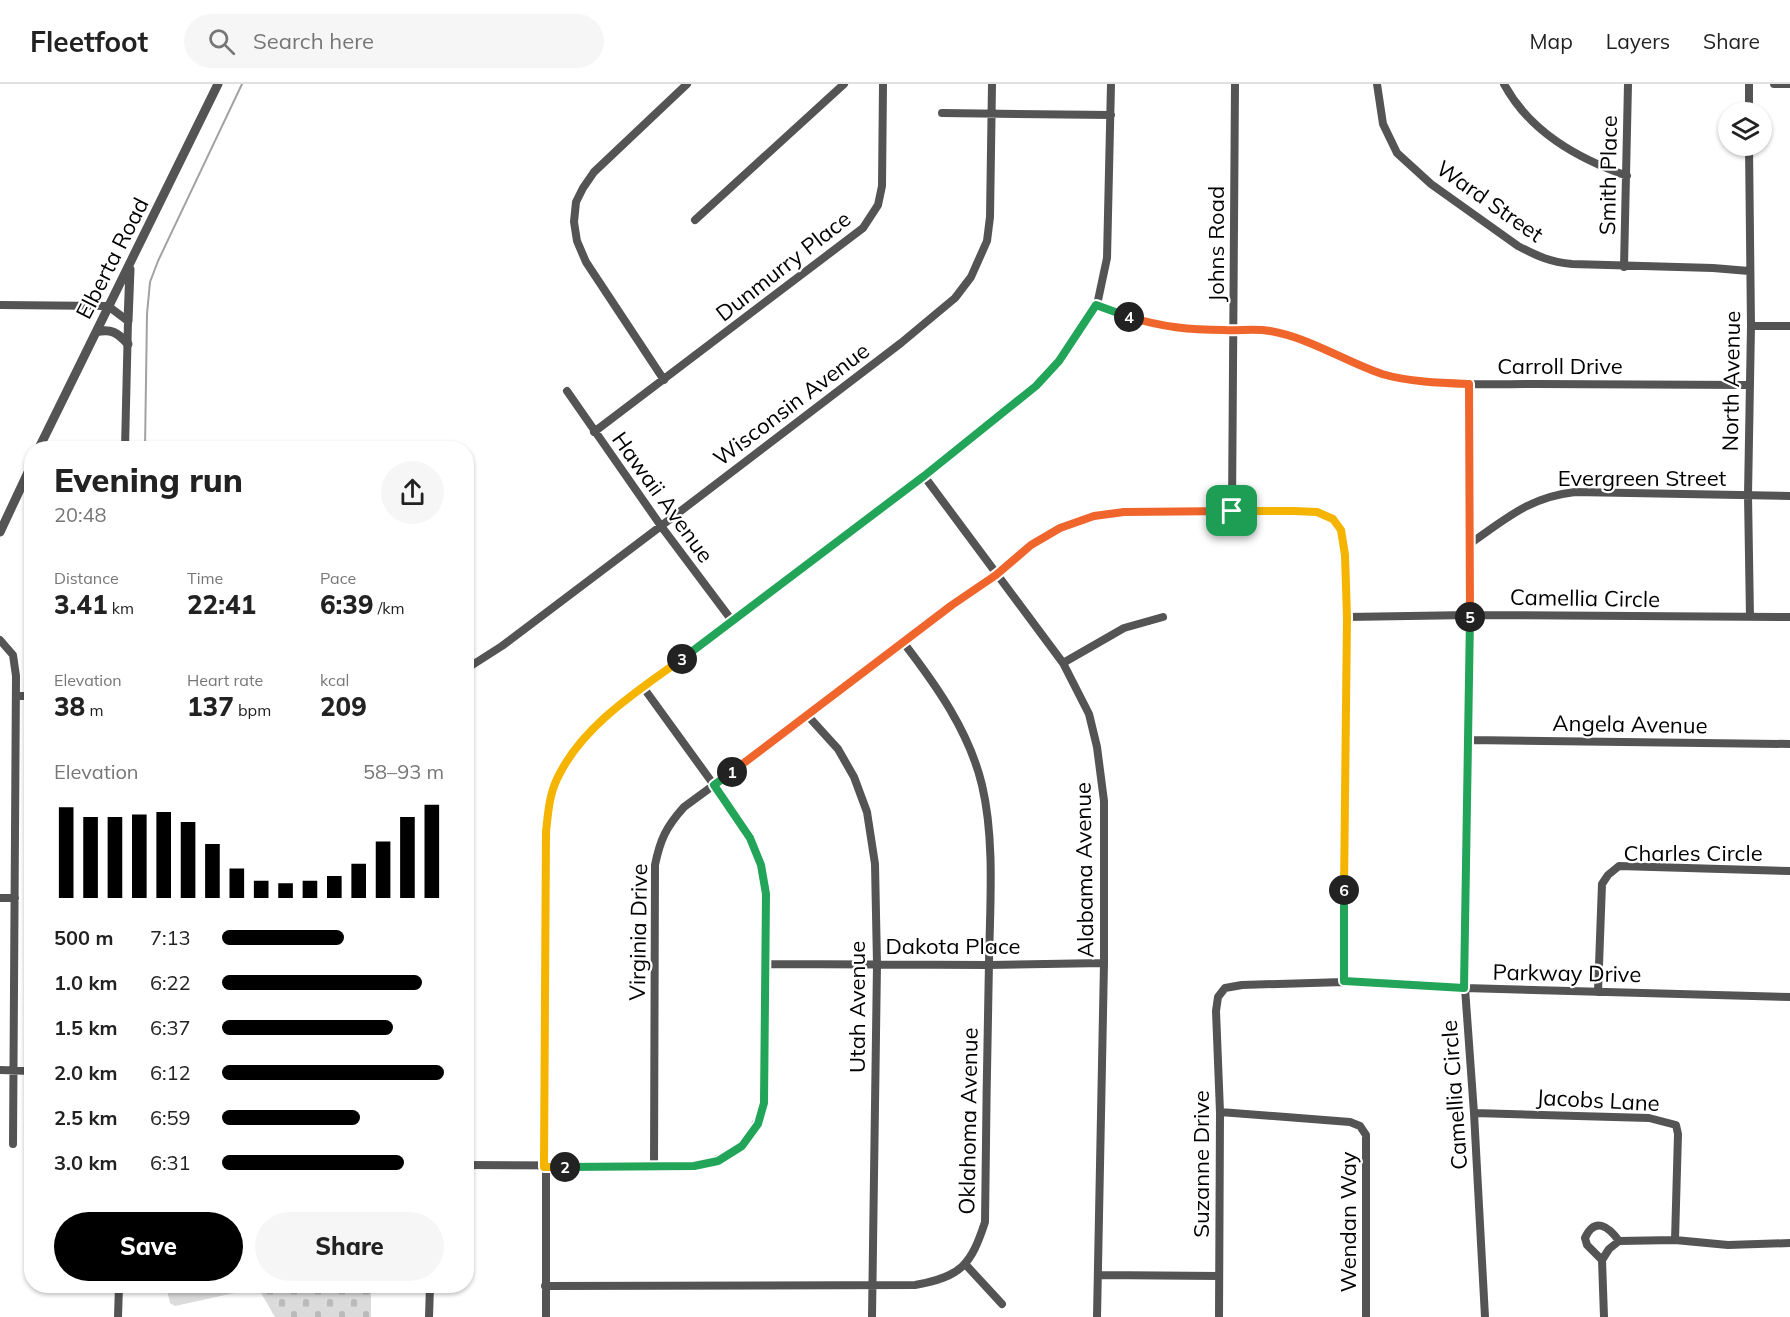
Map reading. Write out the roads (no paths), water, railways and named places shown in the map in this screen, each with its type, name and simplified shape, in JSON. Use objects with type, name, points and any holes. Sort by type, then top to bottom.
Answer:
[{"type":"street","name":"Elberta Road","points":[[42,441],[218,84]]},
{"type":"street","points":[[664,380],[586,262],[577,241],[574,222],[576,202],[594,172],[687,84]]},
{"type":"street","points":[[695,220],[844,84]]},
{"type":"street","name":"Dunmurry Place","points":[[594,432],[863,228],[878,205],[882,186],[883,84]]},
{"type":"street","name":"Wisconsin Avenue","points":[[474,664],[502,646],[661,526],[901,343],[955,298],[971,277],[987,241],[990,217],[992,84]]},
{"type":"street","points":[[546,1317],[544,1167],[546,832],[549,806],[556,780],[568,758],[592,730],[643,687],[733,622],[924,476],[1036,386],[1059,361],[1096,305],[1107,258],[1111,84]]},
{"type":"street","name":"Johns Road","points":[[1232,511],[1235,84]]},
{"type":"street","name":"Ward Street","points":[[1377,84],[1383,124],[1397,153],[1431,184],[1518,246],[1550,262],[1624,267],[1713,268],[1749,272]]},
{"type":"street","points":[[1504,84],[1527,116],[1547,135],[1571,152],[1627,176]]},
{"type":"street","name":"Smith Place","points":[[1624,267],[1628,84]]},
{"type":"street","points":[[1749,84],[1749,102]]},
{"type":"street","points":[[1773,84],[1790,84]]},
{"type":"street","points":[[942,113],[1111,114]]},
{"type":"street","name":"North Avenue","points":[[1749,156],[1750,617]]},
{"type":"street","points":[[125,441],[130,266]]},
{"type":"street","points":[[0,305],[108,306],[129,321]]},
{"type":"street","name":"Carroll Drive","points":[[1096,305],[1160,326],[1195,330],[1233,331],[1250,328],[1272,331],[1312,344],[1384,374],[1418,380],[1469,384],[1749,385]]},
{"type":"street","points":[[1751,326],[1790,326]]},
{"type":"street","points":[[96,332],[112,331],[128,344]]},
{"type":"street","points":[[1347,617],[1470,615],[1469,384]]},
{"type":"street","name":"Hawaii Avenue","points":[[567,391],[661,526],[733,622]]},
{"type":"street","name":"Alabama Avenue","points":[[924,476],[1063,663],[1089,714],[1097,747],[1104,801],[1104,963],[1097,1317]]},
{"type":"street","points":[[0,532],[24,481]]},
{"type":"street","name":"Evergreen Street","points":[[1471,543],[1528,504],[1560,494],[1575,492],[1790,496]]},
{"type":"street","name":"Virginia Drive","points":[[654,1167],[655,865],[659,846],[668,825],[684,807],[996,575],[1031,545],[1060,528],[1094,516],[1124,512],[1317,512],[1333,519],[1341,530],[1345,555],[1347,617],[1344,981]]},
{"type":"street","name":"Camellia Circle","points":[[1485,1317],[1474,1113],[1464,988],[1470,615],[1790,617]]},
{"type":"street","points":[[1063,663],[1124,628],[1163,617]]},
{"type":"street","points":[[0,640],[13,655],[16,676],[13,1144]]},
{"type":"street","name":"Oklahoma Avenue","points":[[903,642],[942,694],[973,758],[982,785],[989,832],[985,1222],[978,1243],[966,1265]]},
{"type":"street","points":[[474,1165],[694,1166],[718,1161],[742,1146],[758,1124],[764,1103],[766,964],[766,894],[761,865],[750,838],[643,687]]},
{"type":"street","points":[[16,696],[24,696]]},
{"type":"street","name":"Utah Avenue","points":[[808,716],[838,749],[854,777],[867,812],[875,864],[877,964],[872,1317]]},
{"type":"street","name":"Angela Avenue","points":[[1469,740],[1790,744]]},
{"type":"street","name":"Charles Circle","points":[[1598,992],[1602,884],[1608,875],[1619,867],[1790,871]]},
{"type":"street","points":[[0,898],[15,898]]},
{"type":"street","name":"Dakota Place","points":[[766,964],[1104,963]]},
{"type":"street","name":"Parkway Drive","points":[[1216,1011],[1218,997],[1225,988],[1242,985],[1344,981],[1464,988],[1790,997]]},
{"type":"street","name":"Suzanne Drive","points":[[1216,1011],[1220,1112],[1219,1317]]},
{"type":"street","points":[[0,1071],[24,1071]]},
{"type":"street","name":"Wendan Way","points":[[1220,1112],[1350,1122],[1360,1126],[1366,1135],[1366,1317]]},
{"type":"street","name":"Jacobs Lane","points":[[1474,1113],[1649,1118],[1676,1125],[1678,1134],[1675,1240]]},
{"type":"street","points":[[1602,1260],[1587,1245],[1585,1238],[1588,1231],[1598,1225],[1604,1226],[1611,1230],[1619,1241]]},
{"type":"street","points":[[1604,1317],[1602,1260],[1609,1249],[1619,1241],[1675,1240],[1728,1245],[1790,1243]]},
{"type":"street","points":[[545,1286],[915,1286],[931,1283],[966,1265],[1002,1304]]},
{"type":"street","points":[[1099,1275],[1220,1276]]},
{"type":"street","points":[[118,1293],[118,1317]]},
{"type":"street","points":[[429,1317],[430,1293]]},
{"type":"waterway","points":[[145,441],[147,314],[150,282],[242,84]]}]
